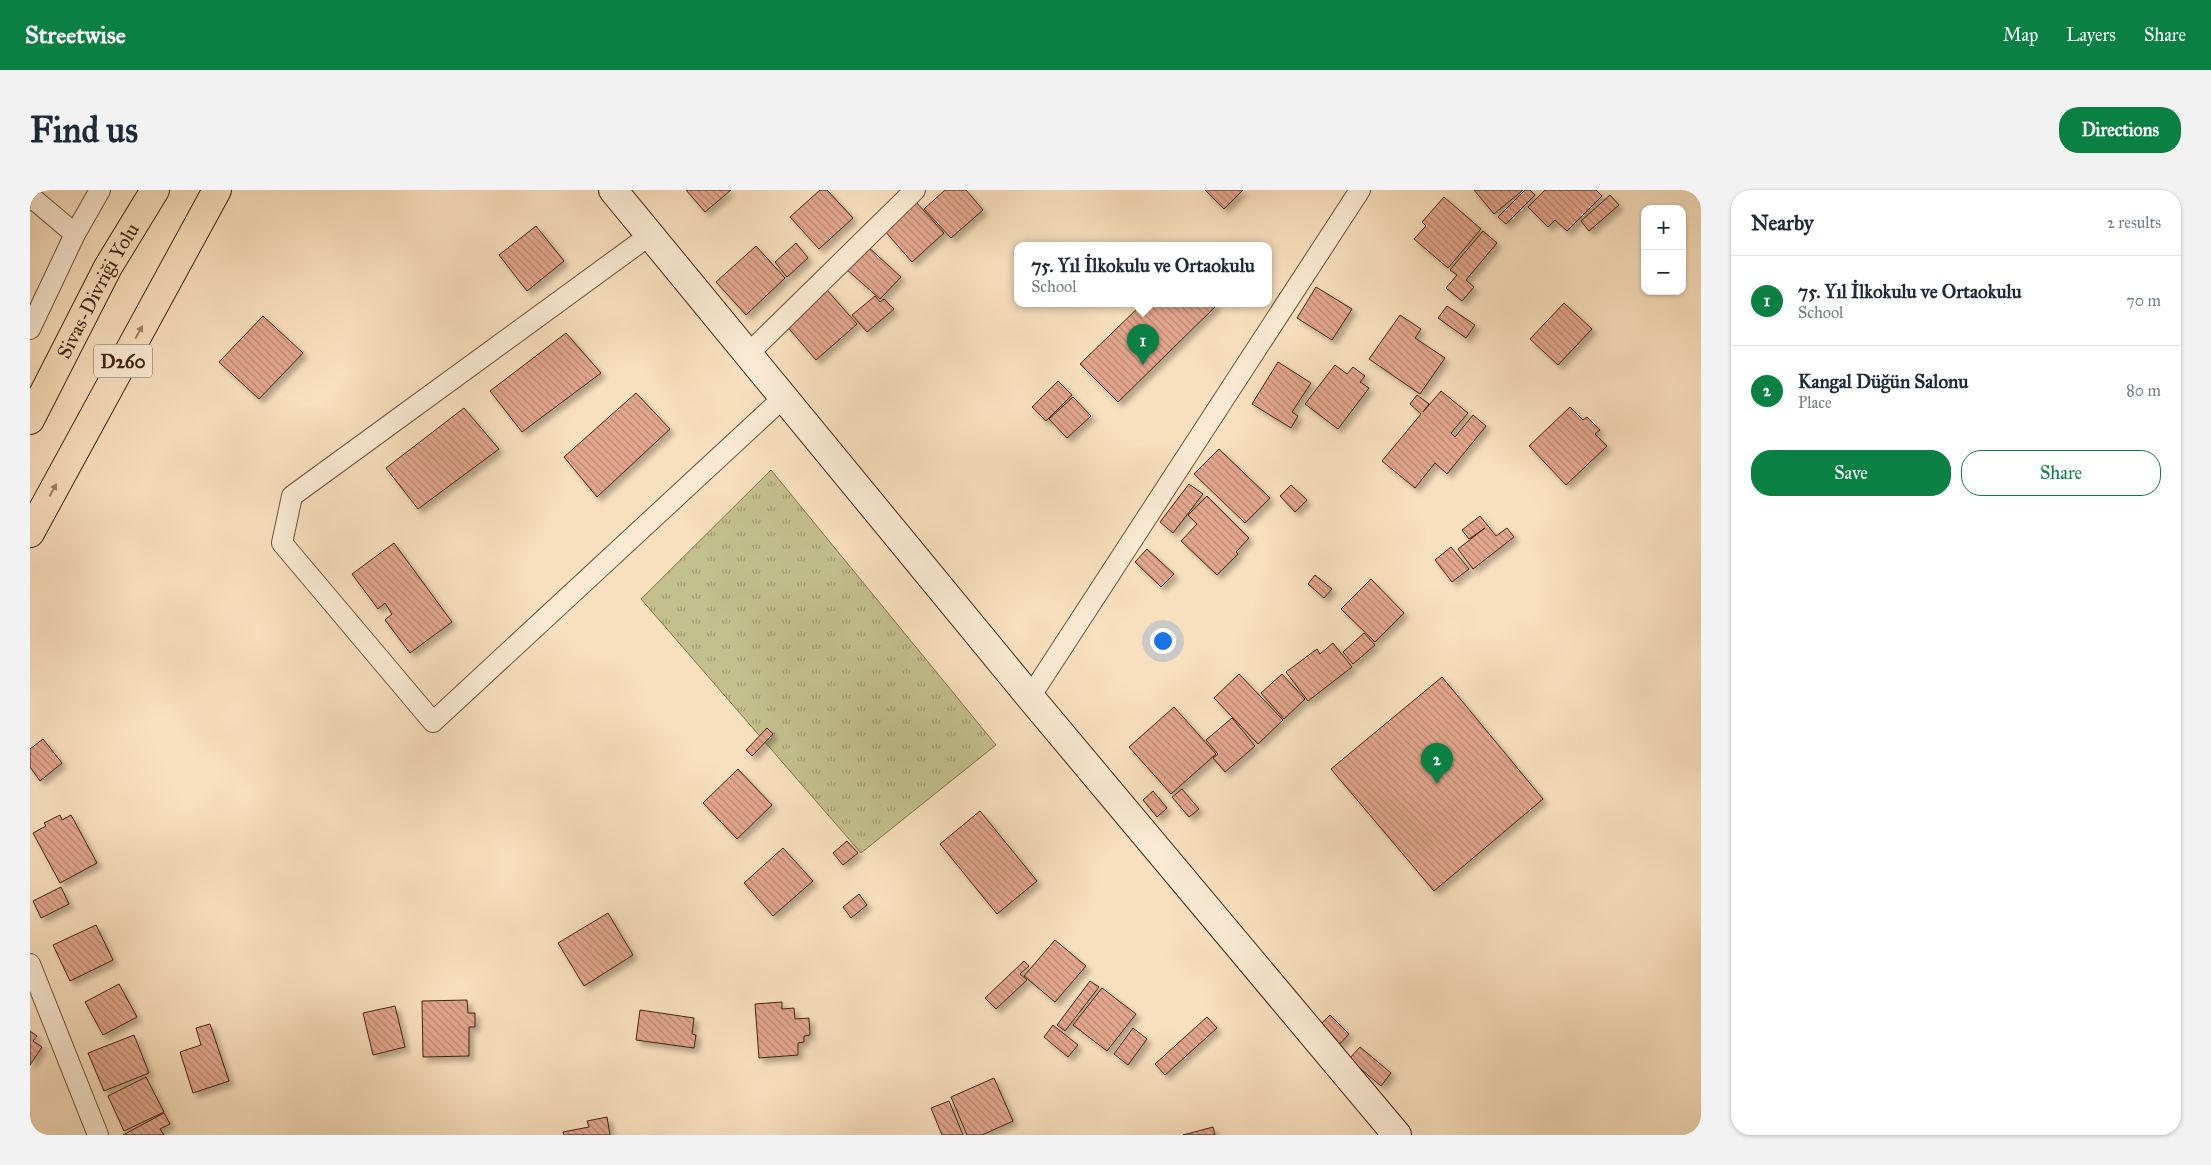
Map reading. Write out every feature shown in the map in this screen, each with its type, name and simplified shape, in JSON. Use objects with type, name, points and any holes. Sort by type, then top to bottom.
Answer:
[{"type":"main road","name":"Sivas-Divriği Yolu","points":[[30,420],[108,267],[155,190]]},
{"type":"main road","name":"D260","points":[[30,533],[217,190]]},
{"type":"street","points":[[30,329],[75,234],[100,190]]},
{"type":"street","points":[[613,190],[1030,697],[1397,1135]]},
{"type":"street","points":[[748,354],[915,190]]},
{"type":"street","points":[[1030,697],[1360,190]]},
{"type":"street","points":[[30,196],[75,234]]},
{"type":"street","points":[[650,235],[292,496],[282,543],[433,722],[784,398]]},
{"type":"street","points":[[30,964],[98,1135]]},
{"type":"green space","points":[[771,470],[996,745],[861,853],[641,599]]},
{"type":"building","points":[[686,190],[731,190],[705,212]]},
{"type":"building","points":[[820,190],[827,190],[853,218],[819,249],[790,217]]},
{"type":"building","points":[[945,190],[966,190],[983,210],[951,238],[924,209]]},
{"type":"building","points":[[1205,190],[1243,190],[1224,209]]},
{"type":"building","points":[[1474,190],[1523,190],[1494,214]]},
{"type":"building","points":[[1525,190],[1530,190],[1535,195],[1506,224],[1498,217]]},
{"type":"building","points":[[1545,190],[1596,190],[1602,196],[1567,231],[1555,220],[1548,227],[1528,207]]},
{"type":"building","points":[[1610,195],[1619,205],[1589,231],[1581,221]]},
{"type":"building","points":[[1444,197],[1481,229],[1448,268],[1414,239],[1426,226],[1422,222]]},
{"type":"building","points":[[915,201],[944,233],[912,262],[884,230]]},
{"type":"building","points":[[536,226],[564,261],[527,291],[499,255]]},
{"type":"building","points":[[1483,231],[1497,243],[1466,280],[1474,287],[1462,301],[1446,288],[1457,275],[1450,270]]},
{"type":"building","points":[[796,243],[808,258],[787,277],[775,262]]},
{"type":"building","points":[[866,245],[901,277],[880,299],[845,268]]},
{"type":"building","points":[[756,246],[785,278],[746,315],[716,282]]},
{"type":"building","points":[[1316,287],[1352,309],[1332,340],[1297,318]]},
{"type":"building","points":[[826,289],[857,324],[816,360],[785,324]]},
{"type":"building","points":[[875,296],[880,302],[884,299],[894,309],[867,332],[852,315]]},
{"type":"building","points":[[1564,303],[1592,329],[1558,365],[1530,339]]},
{"type":"building","points":[[1447,306],[1475,325],[1466,338],[1438,318]]},
{"type":"building","points":[[1139,307],[1215,307],[1118,402],[1080,364]]},
{"type":"building","points":[[1400,315],[1421,329],[1415,338],[1445,358],[1420,394],[1369,359]]},
{"type":"building","points":[[263,316],[303,353],[259,399],[219,362]]},
{"type":"building","points":[[566,333],[601,373],[522,432],[490,391]]},
{"type":"building","points":[[1278,362],[1311,383],[1292,412],[1298,416],[1291,428],[1252,404]]},
{"type":"building","points":[[1335,365],[1347,374],[1353,367],[1365,376],[1360,382],[1369,388],[1338,429],[1305,404]]},
{"type":"building","points":[[1058,381],[1072,395],[1046,421],[1032,407]]},
{"type":"building","points":[[1441,391],[1468,413],[1451,433],[1455,437],[1473,415],[1486,426],[1447,474],[1435,463],[1415,488],[1382,461],[1421,414],[1410,404],[1417,395],[1429,404],[1423,412]]},
{"type":"building","points":[[636,393],[670,429],[597,497],[564,457]]},
{"type":"building","points":[[1073,397],[1091,416],[1067,438],[1049,419]]},
{"type":"building","points":[[1570,407],[1583,420],[1587,417],[1600,430],[1595,434],[1607,446],[1566,485],[1529,446]]},
{"type":"building","points":[[464,408],[499,449],[418,509],[386,468]]},
{"type":"building","points":[[1219,449],[1270,498],[1245,523],[1194,474]]},
{"type":"building","points":[[1189,484],[1203,494],[1173,533],[1160,522]]},
{"type":"building","points":[[1291,485],[1307,500],[1295,512],[1280,496]]},
{"type":"building","points":[[1207,496],[1249,538],[1236,552],[1238,554],[1217,575],[1181,541],[1197,524],[1188,515]]},
{"type":"building","points":[[1480,516],[1496,536],[1507,528],[1514,537],[1473,569],[1458,549],[1485,528],[1469,539],[1462,530]]},
{"type":"building","points":[[394,543],[452,622],[410,653],[385,620],[392,614],[385,603],[378,609],[352,574]]},
{"type":"building","points":[[1451,547],[1469,569],[1452,582],[1435,560]]},
{"type":"building","points":[[1147,549],[1174,574],[1161,587],[1135,562]]},
{"type":"building","points":[[1315,575],[1332,589],[1324,598],[1308,584]]},
{"type":"building","points":[[1371,579],[1404,613],[1375,642],[1341,609]]},
{"type":"building","points":[[1364,633],[1375,645],[1353,664],[1343,652]]},
{"type":"building","points":[[1333,643],[1352,667],[1308,701],[1286,672],[1317,649],[1320,654]]},
{"type":"building","points":[[1239,674],[1283,720],[1258,744],[1214,698]]},
{"type":"building","points":[[1282,674],[1305,699],[1284,719],[1261,693]]},
{"type":"building","points":[[1442,677],[1543,799],[1434,891],[1331,769]]},
{"type":"building","points":[[1174,707],[1216,754],[1171,794],[1129,747]]},
{"type":"building","points":[[1232,718],[1255,746],[1225,772],[1213,758],[1218,754],[1206,740]]},
{"type":"building","points":[[767,728],[773,734],[752,756],[746,750]]},
{"type":"building","points":[[43,739],[62,763],[40,781],[30,767],[30,749]]},
{"type":"building","points":[[738,769],[772,805],[737,839],[703,803]]},
{"type":"building","points":[[1182,789],[1199,809],[1189,817],[1172,797]]},
{"type":"building","points":[[1153,791],[1167,808],[1157,817],[1143,800]]},
{"type":"building","points":[[980,811],[1037,881],[997,914],[940,844]]},
{"type":"building","points":[[60,815],[62,820],[71,815],[97,863],[60,883],[33,833],[46,826],[44,823]]},
{"type":"building","points":[[847,841],[858,853],[843,865],[833,853]]},
{"type":"building","points":[[783,848],[813,881],[773,916],[744,883]]},
{"type":"building","points":[[61,887],[69,904],[41,918],[33,901]]},
{"type":"building","points":[[859,894],[867,905],[851,918],[843,907]]},
{"type":"building","points":[[608,913],[633,955],[584,986],[558,943]]},
{"type":"building","points":[[96,925],[113,960],[70,981],[53,945]]},
{"type":"building","points":[[1055,940],[1086,966],[1055,1002],[1024,976]]},
{"type":"building","points":[[1024,961],[1029,966],[1020,974],[1027,980],[996,1009],[985,998]]},
{"type":"building","points":[[1090,981],[1099,987],[1065,1031],[1057,1025]]},
{"type":"building","points":[[119,984],[137,1017],[103,1035],[85,1002]]},
{"type":"building","points":[[1102,988],[1136,1014],[1107,1051],[1073,1025]]},
{"type":"building","points":[[467,1000],[468,1013],[475,1013],[475,1027],[469,1027],[469,1056],[423,1057],[422,1001]]},
{"type":"building","points":[[782,1002],[782,1009],[794,1008],[795,1019],[809,1018],[810,1035],[804,1036],[804,1042],[798,1043],[798,1055],[759,1058],[755,1004]]},
{"type":"building","points":[[395,1006],[405,1047],[373,1055],[363,1013]]},
{"type":"building","points":[[640,1010],[694,1018],[692,1034],[696,1035],[694,1048],[636,1040]]},
{"type":"building","points":[[1330,1015],[1349,1034],[1336,1048],[1316,1029]]},
{"type":"building","points":[[1207,1017],[1217,1028],[1165,1075],[1155,1064]]},
{"type":"building","points":[[210,1024],[229,1081],[193,1093],[180,1052],[201,1045],[196,1028]]},
{"type":"building","points":[[1053,1025],[1078,1045],[1068,1057],[1044,1037]]},
{"type":"building","points":[[1133,1028],[1147,1039],[1128,1065],[1114,1054]]},
{"type":"building","points":[[30,1031],[37,1036],[33,1041],[42,1047],[30,1065]]},
{"type":"building","points":[[134,1035],[149,1073],[104,1091],[88,1053]]},
{"type":"building","points":[[1360,1047],[1391,1073],[1381,1086],[1349,1059]]},
{"type":"building","points":[[146,1077],[164,1112],[124,1131],[108,1096]]},
{"type":"building","points":[[994,1078],[1013,1121],[982,1135],[967,1135],[951,1097]]},
{"type":"building","points":[[949,1101],[963,1135],[942,1135],[931,1108]]},
{"type":"building","points":[[164,1113],[170,1124],[160,1129],[164,1135],[123,1135]]},
{"type":"building","points":[[607,1117],[610,1135],[564,1135],[563,1132],[589,1127],[587,1121]]},
{"type":"building","points":[[1213,1127],[1215,1135],[1183,1135]]},
{"type":"place","name":"75. Yıl İlkokulu ve Ortaokulu","points":[[1143,365]]},
{"type":"place","name":"Kangal Düğün Salonu","points":[[1437,784]]}]
